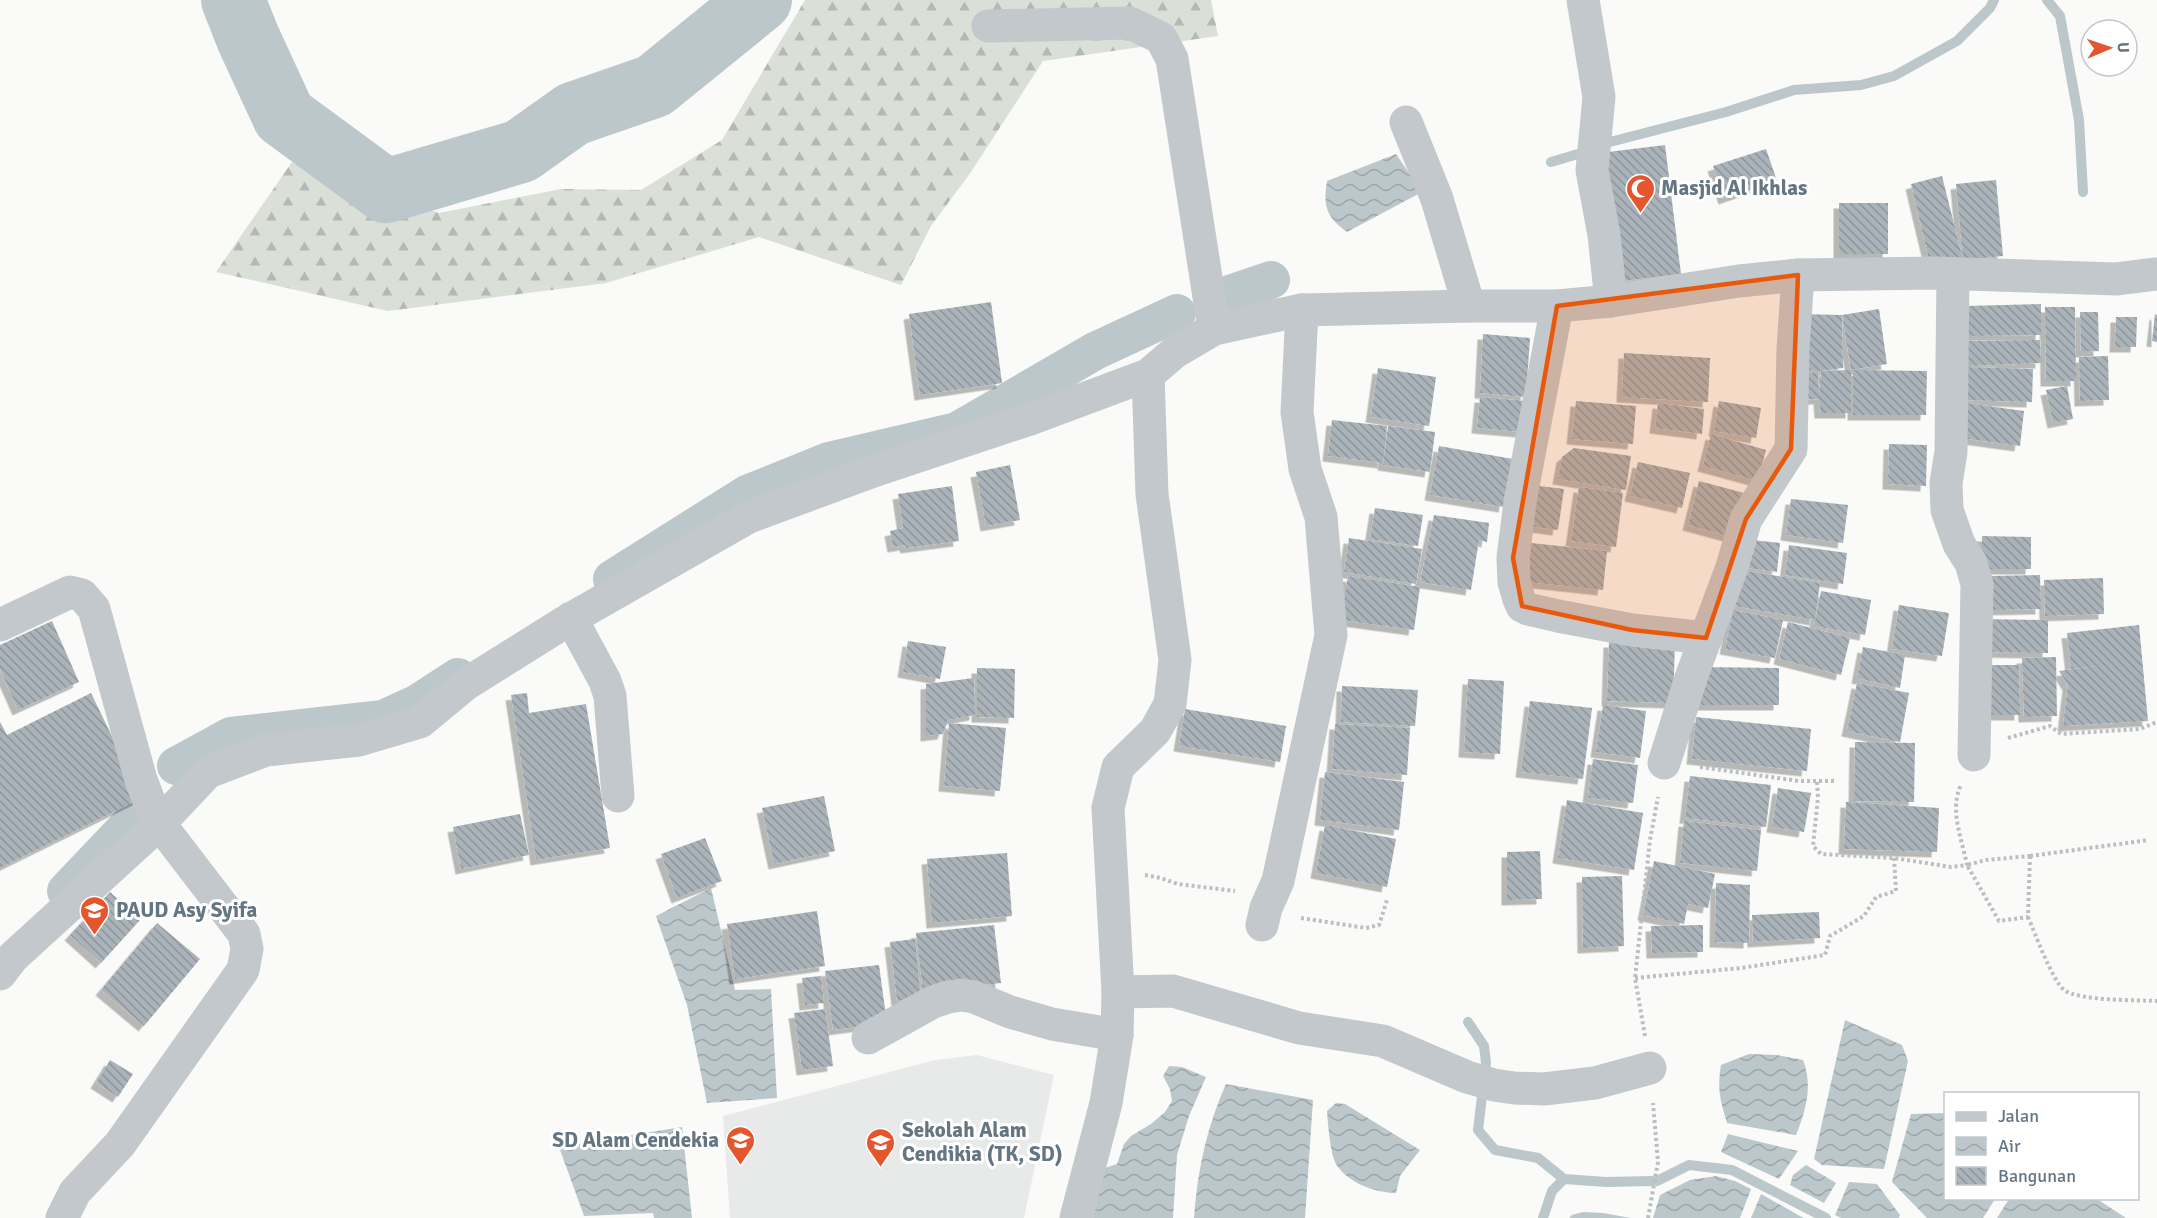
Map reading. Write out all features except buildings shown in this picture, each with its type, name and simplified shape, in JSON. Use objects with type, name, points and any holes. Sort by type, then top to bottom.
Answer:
[{"type":"street","points":[[1583,0],[1599,97],[1592,170],[1604,235],[1611,301]]},
{"type":"street","points":[[988,26],[1130,23],[1161,38],[1172,59],[1214,329]]},
{"type":"street","points":[[1406,122],[1437,198],[1469,306]]},
{"type":"street","points":[[0,974],[13,957],[208,772],[266,750],[359,740],[420,722],[466,684],[571,618],[749,517],[876,470],[1030,419],[1148,375],[1175,352],[1214,329],[1302,310],[1557,306],[1611,301],[1739,281],[1798,275],[1953,274],[2116,279],[2157,274]]},
{"type":"street","points":[[1953,274],[1951,452],[1946,483],[1947,510],[1959,544],[1971,563],[1977,584],[1974,755]]},
{"type":"street","points":[[1664,763],[1732,567],[1746,519],[1791,449],[1793,349],[1798,275]]},
{"type":"street","points":[[1557,306],[1520,502],[1513,558],[1514,582],[1522,606],[1558,616],[1632,630],[1706,638]]},
{"type":"street","points":[[1266,910],[1278,881],[1331,635],[1321,517],[1305,469],[1297,412],[1302,310]]},
{"type":"street","points":[[1076,1218],[1106,1103],[1117,1035],[1118,992],[1108,808],[1118,767],[1155,731],[1170,704],[1175,660],[1152,494],[1148,375]]},
{"type":"street","points":[[0,625],[70,592],[82,595],[94,609],[141,780],[158,821],[244,934],[247,950],[243,970],[120,1144],[75,1191],[62,1218]]},
{"type":"street","points":[[571,618],[610,696],[618,796]]},
{"type":"street","points":[[1118,992],[1173,991],[1299,1028],[1383,1041],[1467,1077],[1514,1088],[1544,1089],[1595,1083],[1650,1068]]},
{"type":"street","points":[[868,1038],[933,1002],[962,995],[1052,1024],[1117,1035]]},
{"type":"path","points":[[2028,917],[1999,921],[1968,864],[1956,813],[1957,794],[1974,755],[2003,739],[2050,726],[2061,734],[2140,729],[2157,722]]},
{"type":"path","points":[[1648,1218],[1658,1162],[1650,1068],[1635,978],[1650,840],[1664,763],[1799,781],[1834,781]]},
{"type":"path","points":[[1817,782],[1818,797],[1813,846],[1821,854],[1894,858],[1951,867],[1986,860],[2150,840]]},
{"type":"path","points":[[2030,856],[2028,917],[2054,975],[2064,990],[2083,997],[2157,1001]]},
{"type":"path","points":[[1635,978],[1741,968],[1818,958],[1825,955],[1830,936],[1864,916],[1876,897],[1896,891],[1894,858]]},
{"type":"path","points":[[1110,873],[1122,876],[1143,875],[1178,884],[1257,893],[1266,910],[1281,915],[1366,927],[1379,925],[1387,900]]},
{"type":"highlighted area","points":[[1798,275],[1791,449],[1746,519],[1706,638],[1632,630],[1522,606],[1513,558],[1557,306]]},
{"type":"shaded area","name":"Sekolah Alam Cendikia (TK, SD)","points":[[977,1055],[1054,1075],[1024,1218],[730,1218],[723,1116],[935,1060]]},
{"type":"green space","points":[[805,0],[1211,0],[1218,36],[1043,61],[971,172],[931,226],[901,285],[759,237],[606,283],[388,311],[216,272],[292,162],[439,213],[561,189],[641,190],[722,140]]},
{"type":"water","points":[[1396,154],[1422,192],[1347,232],[1330,216],[1325,197],[1327,181]]},
{"type":"water","points":[[711,888],[735,990],[771,989],[777,1098],[707,1103],[687,1005],[656,916]]},
{"type":"water","points":[[1845,1020],[1902,1045],[1908,1061],[1884,1169],[1822,1165],[1814,1159]]},
{"type":"water","points":[[1749,1054],[1777,1055],[1803,1060],[1808,1089],[1803,1116],[1796,1135],[1727,1123],[1720,1094],[1721,1065]]},
{"type":"water","points":[[1169,1066],[1182,1067],[1206,1077],[1189,1116],[1177,1155],[1173,1218],[1093,1218],[1105,1168],[1117,1164],[1124,1144],[1131,1136],[1165,1112],[1172,1101],[1170,1089],[1163,1076]]},
{"type":"water","points":[[1226,1084],[1313,1100],[1305,1218],[1194,1218],[1204,1150],[1213,1116]]},
{"type":"water","points":[[1336,1103],[1345,1104],[1420,1150],[1400,1176],[1396,1193],[1379,1191],[1353,1181],[1335,1162],[1327,1111]]},
{"type":"water","points":[[1944,1113],[1944,1200],[1994,1200],[1983,1218],[1927,1218],[1892,1182],[1911,1114]]},
{"type":"water","points":[[682,1127],[692,1218],[654,1218],[653,1213],[584,1216],[559,1147]]},
{"type":"water","points":[[1728,1134],[1798,1151],[1779,1179],[1721,1152]]},
{"type":"water","points":[[1806,1165],[1836,1183],[1824,1203],[1790,1185],[1793,1175]]},
{"type":"water","points":[[1716,1176],[1735,1181],[1751,1189],[1740,1218],[1653,1218],[1660,1195],[1690,1180]]},
{"type":"water","points":[[1849,1182],[1877,1184],[1900,1215],[1899,1218],[1841,1218],[1835,1215]]},
{"type":"water","points":[[1761,1194],[1800,1216],[1804,1218],[1751,1218]]},
{"type":"water","points":[[2008,1200],[2099,1200],[2126,1218],[1997,1218]]},
{"type":"water","points":[[1583,1212],[1603,1213],[1631,1218],[1569,1218]]},
{"type":"waterway","points":[[233,0],[284,116],[386,191],[521,151],[573,114],[654,86],[760,0]]},
{"type":"waterway","points":[[1551,162],[1606,143],[1726,112],[1794,90],[1861,85],[1894,76],[1957,41],[1990,8],[1994,0]]},
{"type":"waterway","points":[[2047,0],[2060,16],[2079,120],[2083,192]]},
{"type":"waterway","points":[[1215,299],[1271,280]]},
{"type":"waterway","points":[[612,579],[747,494],[829,461],[957,431],[1095,351],[1177,313]]},
{"type":"waterway","points":[[176,766],[231,736],[383,719],[418,703],[458,677]]},
{"type":"waterway","points":[[66,891],[145,808]]},
{"type":"waterway","points":[[1468,1022],[1484,1046],[1486,1063],[1478,1130],[1495,1150],[1538,1158],[1564,1179],[1606,1182],[1652,1181]]},
{"type":"waterway","points":[[1657,1181],[1689,1165],[1732,1170],[1826,1218]]},
{"type":"waterway","points":[[1543,1218],[1552,1191],[1564,1179]]},
{"type":"place","name":"Masjid Al Ikhlas","points":[[1640,214]]},
{"type":"place","name":"PAUD Asy Syifa","points":[[95,936]]},
{"type":"place","name":"SD Alam Cendekia","points":[[740,1166]]},
{"type":"place","name":"Sekolah Alam Cendikia (TK, SD)","points":[[881,1168]]}]
